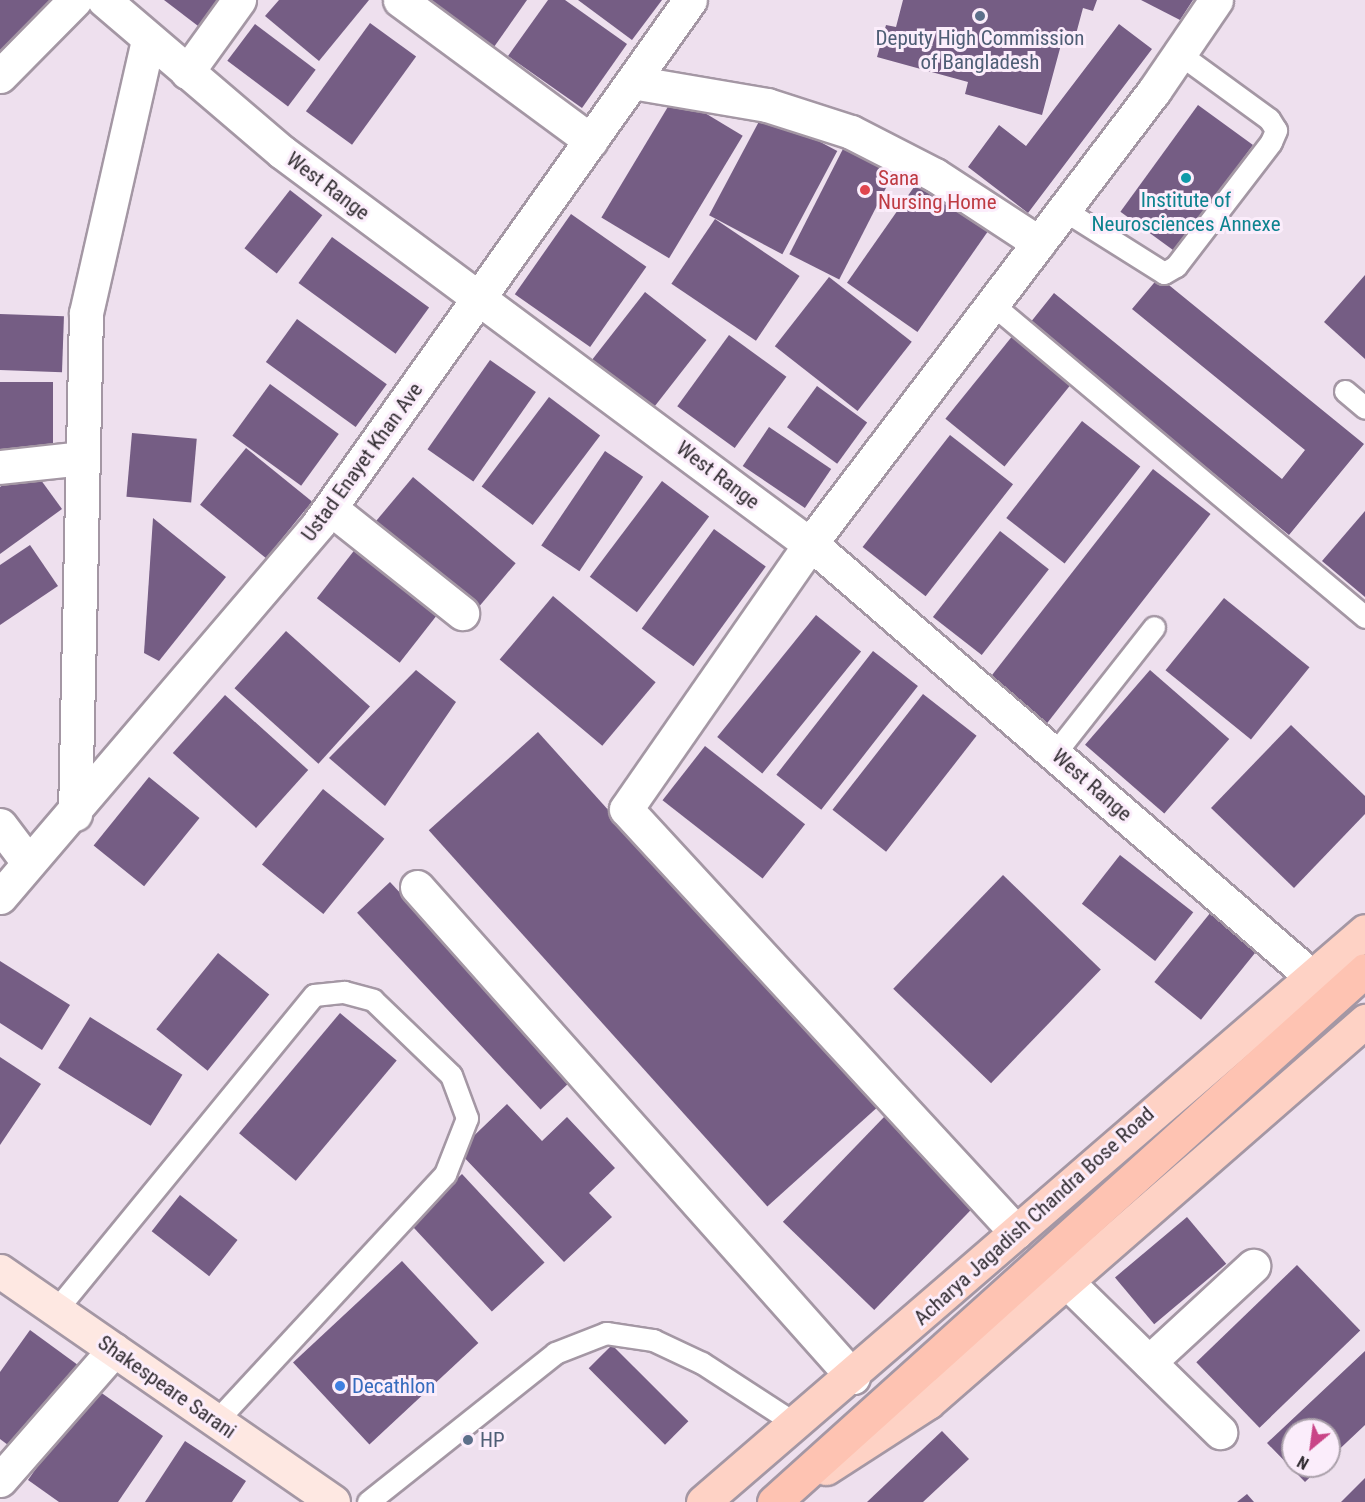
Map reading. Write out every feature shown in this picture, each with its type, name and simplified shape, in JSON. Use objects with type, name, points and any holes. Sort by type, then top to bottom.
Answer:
[{"type":"highway","points":[[774,1502],[1365,970]]},
{"type":"main road","name":"Acharya Jagadish Chandra Bose Road","points":[[703,1502],[853,1377],[1016,1232],[1365,931]]},
{"type":"main road","points":[[774,1502],[928,1402],[1365,1021]]},
{"type":"main road","name":"Shakespeare Sarani","points":[[0,1271],[333,1502]]},
{"type":"street","points":[[0,76],[75,0]]},
{"type":"street","name":"West Range","points":[[104,0],[282,152],[810,544],[1311,976]]},
{"type":"street","points":[[187,72],[238,0]]},
{"type":"street","points":[[400,0],[591,141]]},
{"type":"street","name":"Ustad Enayet Khan Ave","points":[[0,897],[28,862],[75,814],[330,508],[481,300],[690,0]]},
{"type":"street","points":[[1016,1232],[626,808],[810,544],[1064,210],[1180,54],[1216,0]]},
{"type":"street","points":[[75,814],[86,313],[148,39]]},
{"type":"street","points":[[632,82],[767,105],[851,132],[935,175],[1039,243]]},
{"type":"street","points":[[0,467],[83,458]]},
{"type":"street","points":[[330,508],[462,613]]},
{"type":"street","points":[[0,825],[28,862]]},
{"type":"street","points":[[417,887],[853,1377]]},
{"type":"street","points":[[1149,1362],[1253,1266]]},
{"type":"street","points":[[1066,1281],[1220,1432]]},
{"type":"street","points":[[0,1480],[114,1350]]},
{"type":"lane","points":[[1064,210],[1164,273],[1176,266],[1271,142],[1276,130],[1269,119],[1180,54]]},
{"type":"lane","points":[[992,304],[1365,617]]},
{"type":"lane","points":[[1344,391],[1365,408]]},
{"type":"lane","points":[[1055,753],[1154,627]]},
{"type":"lane","points":[[56,1310],[314,995],[344,993],[373,1000],[451,1075],[466,1118],[445,1174],[216,1421]]},
{"type":"lane","points":[[368,1502],[555,1353],[606,1333],[673,1350],[796,1424]]},
{"type":"building","points":[[0,0],[57,0],[0,61]]},
{"type":"building","points":[[164,0],[224,0],[202,29]]},
{"type":"building","points":[[279,0],[369,0],[319,61],[265,16]]},
{"type":"building","points":[[429,0],[527,0],[489,54],[422,10]]},
{"type":"building","points":[[548,0],[565,0],[627,44],[582,108],[508,56]]},
{"type":"building","points":[[578,0],[662,0],[632,40]]},
{"type":"building","points":[[903,0],[1097,0],[1093,11],[1083,8],[1076,34],[1065,30],[1042,115],[965,94],[968,82],[877,57],[886,25],[896,27]]},
{"type":"building","points":[[1141,0],[1193,0],[1180,20]]},
{"type":"building","points":[[370,23],[416,57],[352,145],[306,111]]},
{"type":"building","points":[[255,24],[316,70],[288,106],[227,61]]},
{"type":"building","points":[[1119,24],[1152,49],[1028,213],[968,167],[999,125],[1026,146]]},
{"type":"building","points":[[675,95],[743,136],[669,258],[601,218]]},
{"type":"building","name":"Institute of Neurosciences Annexe","points":[[1198,105],[1253,145],[1175,252],[1120,212]]},
{"type":"building","points":[[764,112],[837,151],[782,254],[709,215]]},
{"type":"building","points":[[847,141],[897,166],[839,280],[789,254]]},
{"type":"building","points":[[921,177],[991,226],[917,332],[847,283]]},
{"type":"building","points":[[290,190],[322,215],[277,274],[244,248]]},
{"type":"building","points":[[571,214],[646,267],[590,347],[515,294]]},
{"type":"building","points":[[715,219],[800,276],[756,341],[671,284]]},
{"type":"building","points":[[332,237],[429,308],[396,354],[298,283]]},
{"type":"building","points":[[1365,275],[1365,359],[1324,322]]},
{"type":"building","points":[[829,277],[912,342],[858,411],[775,346]]},
{"type":"building","points":[[1159,277],[1364,444],[1289,535],[1030,323],[1054,293],[1282,479],[1305,450],[1132,309]]},
{"type":"building","points":[[645,292],[706,340],[646,417],[585,369]]},
{"type":"building","points":[[0,314],[64,316],[62,372],[0,370]]},
{"type":"building","points":[[297,319],[387,384],[356,427],[266,362]]},
{"type":"building","points":[[1014,334],[1073,382],[1004,467],[945,419]]},
{"type":"building","points":[[729,335],[786,377],[735,448],[677,406]]},
{"type":"building","points":[[490,360],[536,392],[473,481],[427,449]]},
{"type":"building","points":[[0,382],[53,382],[53,455],[0,455]]},
{"type":"building","points":[[270,384],[339,434],[301,486],[232,436]]},
{"type":"building","points":[[817,386],[867,422],[837,464],[787,427]]},
{"type":"building","points":[[549,397],[600,436],[533,525],[482,486]]},
{"type":"building","points":[[1082,421],[1140,467],[1065,563],[1006,518]]},
{"type":"building","points":[[769,427],[831,469],[805,508],[743,466]]},
{"type":"building","points":[[132,433],[197,439],[191,502],[126,497]]},
{"type":"building","points":[[950,435],[1013,484],[926,596],[863,547]]},
{"type":"building","points":[[246,448],[312,501],[266,558],[200,505]]},
{"type":"building","points":[[605,451],[643,477],[579,571],[541,546]]},
{"type":"building","points":[[30,465],[62,509],[0,554],[0,487]]},
{"type":"building","points":[[1153,469],[1211,514],[1045,726],[987,681]]},
{"type":"building","points":[[413,477],[516,563],[476,610],[374,524]]},
{"type":"building","points":[[662,481],[709,517],[637,612],[590,577]]},
{"type":"building","points":[[1365,511],[1365,597],[1322,561]]},
{"type":"building","points":[[153,518],[226,577],[159,661],[144,653]]},
{"type":"building","points":[[714,529],[766,567],[693,666],[642,629]]},
{"type":"building","points":[[1000,531],[1049,569],[982,655],[933,617]]},
{"type":"building","points":[[360,543],[443,608],[400,663],[317,598]]},
{"type":"building","points":[[30,545],[58,586],[0,625],[0,565]]},
{"type":"building","points":[[553,596],[656,682],[602,746],[500,660]]},
{"type":"building","points":[[1224,598],[1309,667],[1251,739],[1165,670]]},
{"type":"building","points":[[816,615],[861,652],[762,774],[717,737]]},
{"type":"building","points":[[286,631],[370,707],[318,764],[234,688]]},
{"type":"building","points":[[873,651],[918,686],[821,810],[776,775]]},
{"type":"building","points":[[416,670],[456,702],[385,806],[329,758]]},
{"type":"building","points":[[1150,670],[1229,739],[1164,814],[1085,745]]},
{"type":"building","points":[[923,694],[977,736],[886,852],[832,810]]},
{"type":"building","points":[[225,695],[308,770],[256,828],[173,753]]},
{"type":"building","points":[[1291,725],[1365,796],[1365,814],[1294,888],[1211,808]]},
{"type":"building","points":[[538,732],[877,1108],[767,1206],[429,830]]},
{"type":"building","points":[[705,746],[805,824],[763,879],[663,800]]},
{"type":"building","points":[[149,777],[200,818],[144,886],[94,845]]},
{"type":"building","points":[[323,789],[384,839],[323,914],[262,864]]},
{"type":"building","points":[[1120,855],[1193,912],[1155,961],[1082,904]]},
{"type":"building","points":[[1003,875],[1101,969],[991,1083],[893,989]]},
{"type":"building","points":[[390,882],[573,1079],[541,1109],[357,913]]},
{"type":"building","points":[[1211,912],[1258,950],[1201,1020],[1154,982]]},
{"type":"building","points":[[218,953],[269,995],[208,1071],[156,1029]]},
{"type":"building","points":[[0,961],[70,1005],[42,1050],[0,1023]]},
{"type":"building","points":[[340,1013],[397,1061],[296,1181],[239,1133]]},
{"type":"building","points":[[90,1017],[182,1075],[151,1126],[58,1068]]},
{"type":"building","points":[[0,1057],[41,1084],[0,1145]]},
{"type":"building","points":[[507,1104],[542,1141],[567,1117],[615,1168],[589,1193],[612,1217],[564,1262],[458,1151]]},
{"type":"building","points":[[885,1116],[976,1204],[874,1310],[783,1222]]},
{"type":"building","points":[[462,1174],[545,1262],[492,1312],[409,1223]]},
{"type":"building","points":[[180,1195],[238,1240],[209,1276],[152,1231]]},
{"type":"building","points":[[1187,1217],[1226,1264],[1154,1324],[1115,1277]]},
{"type":"building","points":[[402,1261],[478,1343],[369,1445],[293,1363]]},
{"type":"building","points":[[1297,1265],[1360,1330],[1260,1428],[1196,1362]]},
{"type":"building","points":[[30,1330],[82,1368],[20,1454],[0,1439],[0,1372]]},
{"type":"building","points":[[612,1345],[688,1421],[665,1445],[589,1368]]},
{"type":"building","points":[[1365,1351],[1365,1425],[1341,1448],[1341,1418],[1294,1418]]},
{"type":"building","points":[[93,1387],[163,1436],[118,1502],[59,1502],[28,1480]]},
{"type":"building","points":[[1281,1430],[1281,1457],[1267,1443]]},
{"type":"building","points":[[942,1431],[969,1459],[923,1502],[867,1502]]},
{"type":"building","points":[[185,1441],[246,1481],[232,1502],[145,1502]]},
{"type":"building","points":[[1365,1478],[1365,1502],[1341,1502]]},
{"type":"building","points":[[1247,1494],[1254,1502],[1237,1502]]},
{"type":"place","name":"Deputy High Commission of Bangladesh","points":[[980,16]]},
{"type":"place","name":"Institute of Neurosciences Annexe","points":[[1186,178]]},
{"type":"place","name":"Sana Nursing Home","points":[[865,190]]},
{"type":"place","name":"Decathlon","points":[[340,1386]]},
{"type":"place","name":"HP","points":[[468,1440]]}]
